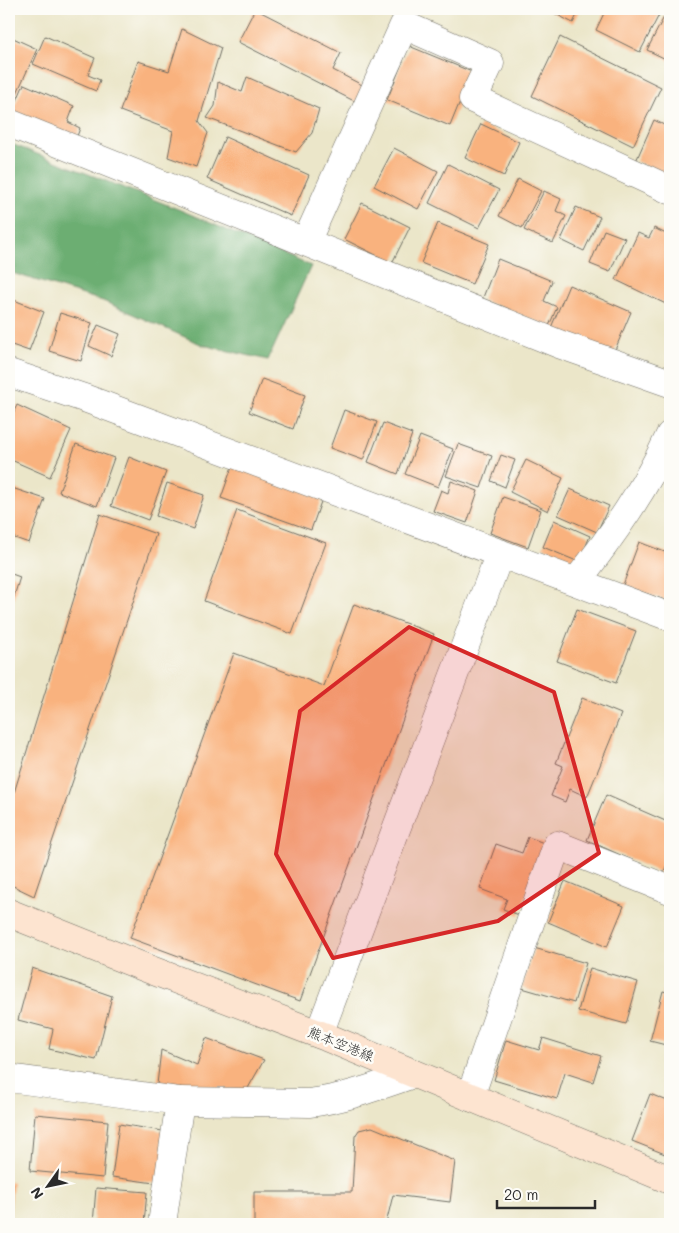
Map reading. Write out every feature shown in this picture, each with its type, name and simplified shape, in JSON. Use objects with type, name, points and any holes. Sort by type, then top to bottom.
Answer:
[{"type":"main road","name":"熊本空港線","points":[[9,913],[319,1034],[670,1180]]},
{"type":"street","points":[[306,242],[404,25],[490,63],[473,99],[670,190]]},
{"type":"street","points":[[9,123],[560,344],[670,384]]},
{"type":"street","points":[[9,373],[87,399],[670,617]]},
{"type":"street","points":[[576,582],[623,518],[648,477],[670,435]]},
{"type":"street","points":[[319,1034],[500,553]]},
{"type":"street","points":[[470,1097],[557,845],[670,890]]},
{"type":"street","points":[[9,1078],[180,1101],[309,1102],[327,1101],[414,1074]]},
{"type":"street","points":[[162,1224],[180,1101]]},
{"type":"highlighted area","points":[[409,627],[554,692],[599,853],[498,921],[333,958],[276,854],[300,711]]},
{"type":"green space","points":[[9,143],[178,209],[311,266],[268,360],[203,345],[103,301],[9,272]]},
{"type":"building","points":[[255,9],[341,53],[333,70],[364,86],[356,102],[238,42]]},
{"type":"building","points":[[546,9],[580,9],[573,23]]},
{"type":"building","points":[[606,9],[646,9],[659,15],[640,52],[596,30]]},
{"type":"building","points":[[664,17],[670,20],[670,61],[647,50]]},
{"type":"building","points":[[182,29],[221,48],[199,121],[208,133],[196,167],[168,157],[173,131],[120,111],[138,61],[169,71]]},
{"type":"building","points":[[45,36],[95,58],[88,75],[100,80],[96,91],[33,64]]},
{"type":"building","points":[[11,37],[37,49],[17,93],[9,89],[9,41]]},
{"type":"building","points":[[560,37],[661,87],[633,146],[532,96]]},
{"type":"building","points":[[409,46],[472,72],[450,126],[387,100]]},
{"type":"building","points":[[247,77],[319,109],[312,133],[296,152],[207,118],[215,106],[218,82],[242,92]]},
{"type":"building","points":[[24,84],[74,106],[68,122],[80,128],[76,139],[12,112]]},
{"type":"building","points":[[654,120],[670,128],[670,177],[636,161]]},
{"type":"building","points":[[481,124],[519,142],[504,176],[465,158]]},
{"type":"building","points":[[225,137],[309,175],[291,216],[207,179]]},
{"type":"building","points":[[394,148],[438,171],[418,209],[374,186]]},
{"type":"building","points":[[448,164],[499,190],[479,228],[429,203]]},
{"type":"building","points":[[518,179],[541,191],[522,228],[499,216]]},
{"type":"building","points":[[544,191],[561,199],[556,211],[566,216],[553,243],[524,230]]},
{"type":"building","points":[[362,203],[410,227],[392,263],[344,239]]},
{"type":"building","points":[[576,207],[600,217],[584,251],[561,240]]},
{"type":"building","points":[[438,223],[489,244],[472,284],[421,263]]},
{"type":"building","points":[[654,228],[670,236],[670,306],[616,280],[638,233],[649,238]]},
{"type":"building","points":[[604,230],[625,238],[610,272],[590,264]]},
{"type":"building","points":[[498,259],[552,281],[544,301],[557,307],[549,326],[482,300]]},
{"type":"building","points":[[569,285],[631,312],[612,357],[550,330]]},
{"type":"building","points":[[9,298],[44,312],[29,351],[9,344]]},
{"type":"building","points":[[60,313],[92,323],[81,361],[49,351]]},
{"type":"building","points":[[98,325],[120,334],[111,356],[89,346]]},
{"type":"building","points":[[262,379],[305,395],[293,429],[249,412]]},
{"type":"building","points":[[17,405],[71,430],[50,477],[9,459],[9,422]]},
{"type":"building","points":[[344,410],[377,422],[363,460],[330,448]]},
{"type":"building","points":[[383,423],[412,434],[398,474],[368,462]]},
{"type":"building","points":[[420,436],[453,449],[438,487],[405,474]]},
{"type":"building","points":[[76,444],[114,458],[97,506],[59,492]]},
{"type":"building","points":[[458,444],[492,456],[481,488],[446,476]]},
{"type":"building","points":[[501,455],[515,460],[505,487],[491,481]]},
{"type":"building","points":[[129,457],[166,472],[148,520],[111,506]]},
{"type":"building","points":[[526,460],[563,478],[548,511],[510,492]]},
{"type":"building","points":[[233,464],[323,496],[311,530],[221,498]]},
{"type":"building","points":[[451,481],[478,491],[467,523],[433,511],[441,490],[448,493]]},
{"type":"building","points":[[167,483],[204,495],[193,529],[156,516]]},
{"type":"building","points":[[9,487],[45,499],[29,543],[9,536]]},
{"type":"building","points":[[570,489],[609,506],[597,532],[558,515]]},
{"type":"building","points":[[503,497],[541,510],[528,547],[490,533]]},
{"type":"building","points":[[237,510],[326,543],[292,634],[204,601]]},
{"type":"building","points":[[100,514],[156,534],[34,896],[9,884],[9,809]]},
{"type":"building","points":[[554,520],[590,536],[579,562],[543,547]]},
{"type":"building","points":[[639,542],[670,554],[670,602],[623,585]]},
{"type":"building","points":[[9,573],[20,577],[12,603],[9,602]]},
{"type":"building","points":[[354,604],[434,634],[300,1001],[130,938],[234,653],[324,686]]},
{"type":"building","points":[[577,609],[636,631],[616,683],[557,661]]},
{"type":"building","points":[[582,698],[621,714],[587,797],[570,789],[565,802],[551,796],[563,766],[556,763]]},
{"type":"building","points":[[606,795],[670,823],[670,857],[663,874],[587,840]]},
{"type":"building","points":[[528,837],[544,843],[519,915],[503,909],[507,899],[480,889],[496,844],[522,853]]},
{"type":"building","points":[[565,881],[624,906],[607,947],[548,922]]},
{"type":"building","points":[[534,948],[586,963],[574,1003],[522,988]]},
{"type":"building","points":[[32,968],[112,996],[96,1060],[49,1049],[53,1029],[18,1020]]},
{"type":"building","points":[[590,968],[638,982],[626,1024],[578,1011]]},
{"type":"building","points":[[663,991],[670,993],[670,1046],[650,1041]]},
{"type":"building","points":[[206,1038],[264,1060],[243,1097],[156,1093],[161,1050],[197,1065]]},
{"type":"building","points":[[543,1038],[601,1056],[593,1082],[565,1073],[557,1099],[494,1080],[506,1040],[539,1050]]},
{"type":"building","points":[[650,1094],[670,1102],[670,1156],[632,1141]]},
{"type":"building","points":[[35,1114],[108,1121],[103,1178],[30,1171]]},
{"type":"building","points":[[119,1124],[169,1132],[161,1184],[112,1177]]},
{"type":"building","points":[[372,1127],[455,1161],[450,1202],[393,1195],[386,1224],[254,1224],[254,1192],[352,1192],[355,1136],[359,1130]]},
{"type":"building","points":[[9,1182],[13,1183],[10,1214],[9,1214]]},
{"type":"building","points":[[96,1188],[147,1192],[144,1224],[93,1224]]}]
